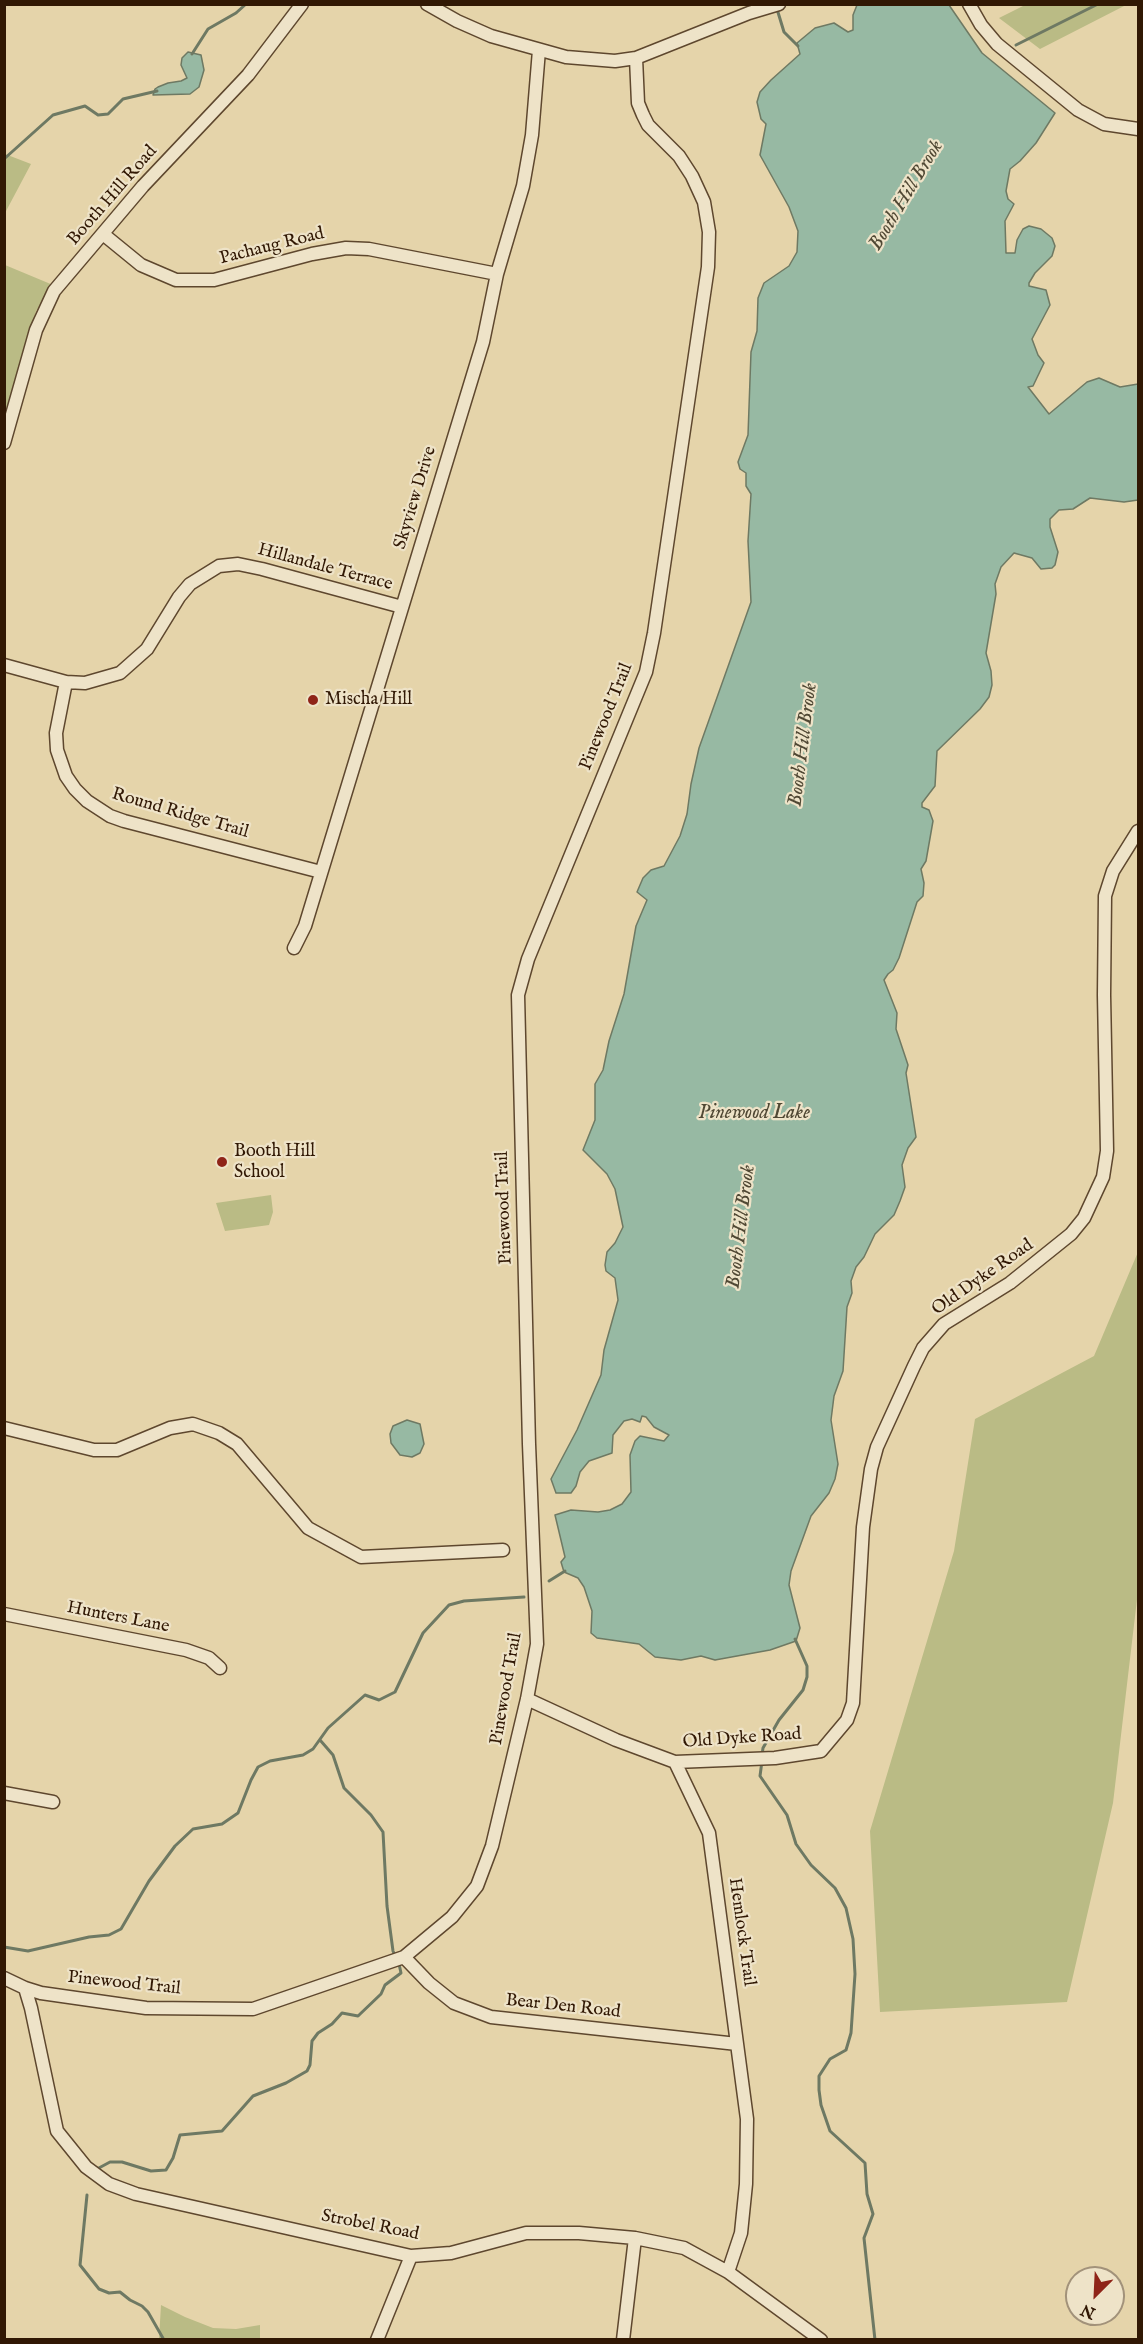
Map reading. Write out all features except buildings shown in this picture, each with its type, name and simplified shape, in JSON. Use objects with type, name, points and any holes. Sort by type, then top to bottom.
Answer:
[{"type":"street","points":[[427,4],[491,36],[566,57],[596,61],[636,58],[749,13],[775,6]]},
{"type":"street","points":[[969,4],[981,25],[997,44],[1078,110],[1104,124],[1138,129]]},
{"type":"street","name":"Booth Hill Road","points":[[4,443],[36,330],[54,291],[143,186],[248,75],[295,7]]},
{"type":"street","name":"Skyview Drive","points":[[294,948],[305,926],[483,342],[497,274],[523,186],[532,135],[539,50]]},
{"type":"street","name":"Pinewood Trail","points":[[4,1978],[41,1993],[146,2008],[254,2009],[398,1959],[452,1917],[477,1886],[492,1846],[527,1699],[537,1644],[529,1444],[518,995],[528,958],[646,672],[654,633],[708,267],[709,232],[704,202],[692,176],[679,156],[648,125],[643,115],[638,103],[636,58]]},
{"type":"street","name":"Pachaug Road","points":[[103,234],[141,265],[176,280],[214,280],[312,254],[346,248],[369,249],[497,274]]},
{"type":"street","name":"Hillandale Terrace","points":[[4,665],[66,682],[85,682],[120,674],[147,649],[179,597],[190,584],[219,566],[238,564],[262,569],[402,607]]},
{"type":"street","name":"Round Ridge Trail","points":[[66,682],[57,724],[57,750],[66,776],[87,801],[110,816],[321,872]]},
{"type":"street","name":"Old Dyke Road","points":[[675,1762],[775,1758],[821,1751],[847,1720],[853,1703],[863,1527],[871,1468],[877,1447],[923,1348],[944,1324],[1010,1283],[1056,1248],[1084,1218],[1098,1190],[1106,1165],[1107,1151],[1105,896],[1113,871],[1138,831]]},
{"type":"street","points":[[4,1428],[93,1450],[117,1450],[170,1428],[192,1424],[219,1433],[237,1444],[308,1528],[361,1557],[503,1550]]},
{"type":"street","name":"Hunters Lane","points":[[4,1614],[194,1652],[209,1658],[220,1668]]},
{"type":"street","points":[[527,1699],[616,1740],[675,1762]]},
{"type":"street","name":"Hemlock Trail","points":[[675,1762],[709,1833],[747,2119],[746,2184],[741,2233],[728,2272]]},
{"type":"street","points":[[4,1793],[53,1802]]},
{"type":"street","name":"Bear Den Road","points":[[398,1959],[454,2003],[490,2017],[737,2044]]},
{"type":"street","name":"Strobel Road","points":[[25,1988],[57,2132],[86,2167],[109,2184],[136,2194],[411,2256],[451,2253],[526,2233],[579,2233],[635,2238],[684,2248],[728,2272],[821,2340]]},
{"type":"street","points":[[623,2340],[635,2238]]},
{"type":"street","points":[[377,2340],[411,2256]]},
{"type":"shaded area","points":[[1025,5],[1126,5],[1040,49],[999,18]]},
{"type":"shaded area","points":[[4,154],[31,164],[5,213]]},
{"type":"shaded area","points":[[5,265],[53,285],[36,311],[5,423]]},
{"type":"shaded area","points":[[271,1195],[273,1212],[269,1225],[225,1231],[216,1203]]},
{"type":"shaded area","points":[[1138,1252],[1138,1591],[1113,1803],[1067,2002],[880,2012],[870,1831],[954,1551],[975,1419],[1094,1356]]},
{"type":"shaded area","points":[[161,2305],[213,2328],[236,2329],[260,2325],[260,2339],[159,2339]]},
{"type":"water","name":"Pinewood Lake","points":[[857,5],[949,5],[982,53],[1055,113],[1036,143],[1010,169],[1006,191],[1008,199],[1014,204],[1005,221],[1006,253],[1015,253],[1017,240],[1023,229],[1029,226],[1041,229],[1052,238],[1055,246],[1052,256],[1035,273],[1029,283],[1029,286],[1046,290],[1050,305],[1032,339],[1044,363],[1033,386],[1028,387],[1049,414],[1087,382],[1099,378],[1120,387],[1138,384],[1138,500],[1124,502],[1090,498],[1073,509],[1059,510],[1050,519],[1050,527],[1058,552],[1052,568],[1041,569],[1032,558],[1014,553],[1001,567],[995,584],[996,594],[986,653],[992,685],[989,697],[980,709],[937,751],[935,786],[922,803],[922,807],[929,810],[933,821],[926,861],[921,869],[924,883],[923,896],[917,902],[899,958],[893,970],[884,980],[897,1013],[896,1029],[908,1065],[906,1073],[916,1137],[908,1148],[902,1165],[905,1187],[894,1215],[875,1234],[864,1257],[856,1267],[851,1281],[852,1293],[847,1307],[843,1371],[834,1396],[831,1420],[838,1464],[835,1479],[829,1493],[811,1516],[791,1571],[789,1585],[800,1628],[796,1641],[770,1650],[715,1660],[701,1656],[681,1660],[655,1657],[639,1644],[597,1638],[591,1633],[592,1611],[584,1587],[578,1578],[564,1572],[561,1562],[565,1557],[555,1515],[571,1510],[598,1512],[610,1510],[622,1504],[631,1492],[630,1455],[635,1441],[640,1436],[664,1441],[669,1435],[654,1427],[646,1417],[642,1416],[640,1422],[632,1419],[624,1421],[613,1435],[612,1453],[589,1461],[580,1472],[576,1486],[571,1493],[556,1493],[551,1479],[577,1430],[601,1375],[604,1350],[618,1300],[615,1278],[606,1271],[605,1265],[607,1252],[615,1243],[623,1227],[615,1189],[607,1174],[583,1150],[595,1120],[595,1084],[603,1070],[609,1041],[624,994],[636,926],[647,900],[637,892],[643,878],[651,870],[664,866],[680,836],[687,814],[699,748],[751,602],[748,541],[751,494],[746,486],[746,473],[740,469],[738,462],[748,435],[751,352],[757,331],[758,298],[764,283],[789,266],[797,252],[798,231],[789,207],[760,155],[766,124],[761,119],[757,102],[760,92],[800,54],[797,43],[815,28],[834,23],[848,32],[853,30],[853,15]]},
{"type":"water","points":[[188,52],[201,55],[204,70],[199,87],[190,94],[153,95],[158,87],[187,78],[181,65],[182,58]]},
{"type":"water","points":[[407,1420],[420,1424],[424,1444],[420,1453],[412,1457],[400,1455],[391,1443],[390,1434],[393,1426]]},
{"type":"waterway","points":[[192,54],[208,29],[236,13],[246,4]]},
{"type":"waterway","name":"Booth Hill Brook","points":[[1016,45],[1098,4]]},
{"type":"waterway","points":[[777,9],[784,32],[798,46]]},
{"type":"waterway","points":[[4,159],[53,115],[85,106],[98,115],[108,114],[123,99],[157,91]]},
{"type":"waterway","points":[[549,1581],[565,1571]]},
{"type":"waterway","points":[[4,1947],[28,1951],[89,1937],[109,1935],[121,1929],[149,1881],[175,1846],[193,1829],[222,1824],[238,1813],[258,1767],[270,1761],[303,1755],[313,1749],[328,1728],[365,1695],[379,1700],[395,1692],[423,1633],[449,1605],[464,1601],[524,1597]]},
{"type":"waterway","name":"Booth Hill Brook","points":[[762,1755],[763,1748],[779,1720],[803,1690],[807,1677],[807,1666],[795,1639]]},
{"type":"waterway","points":[[320,1740],[333,1755],[344,1788],[371,1815],[383,1832],[387,1906],[396,1958]]},
{"type":"waterway","name":"Booth Hill Brook","points":[[762,1761],[760,1776],[787,1815],[796,1844],[811,1865],[835,1888],[846,1908],[853,1939],[855,1974],[851,2033],[846,2050],[830,2059],[819,2076],[819,2090],[821,2105],[830,2131],[865,2163],[867,2194],[873,2214],[864,2238],[875,2340]]},
{"type":"waterway","points":[[97,2169],[110,2162],[122,2162],[151,2171],[166,2170],[173,2158],[180,2135],[222,2131],[253,2096],[286,2083],[307,2071],[310,2065],[312,2041],[318,2033],[332,2024],[342,2013],[358,2016],[381,1994],[385,1985],[401,1973],[399,1964]]},
{"type":"waterway","points":[[87,2195],[80,2265],[99,2289],[109,2293],[120,2292],[142,2306],[164,2340]]},
{"type":"place","name":"Mischa Hill","points":[[313,700]]},
{"type":"place","name":"Booth Hill School","points":[[222,1162]]}]
